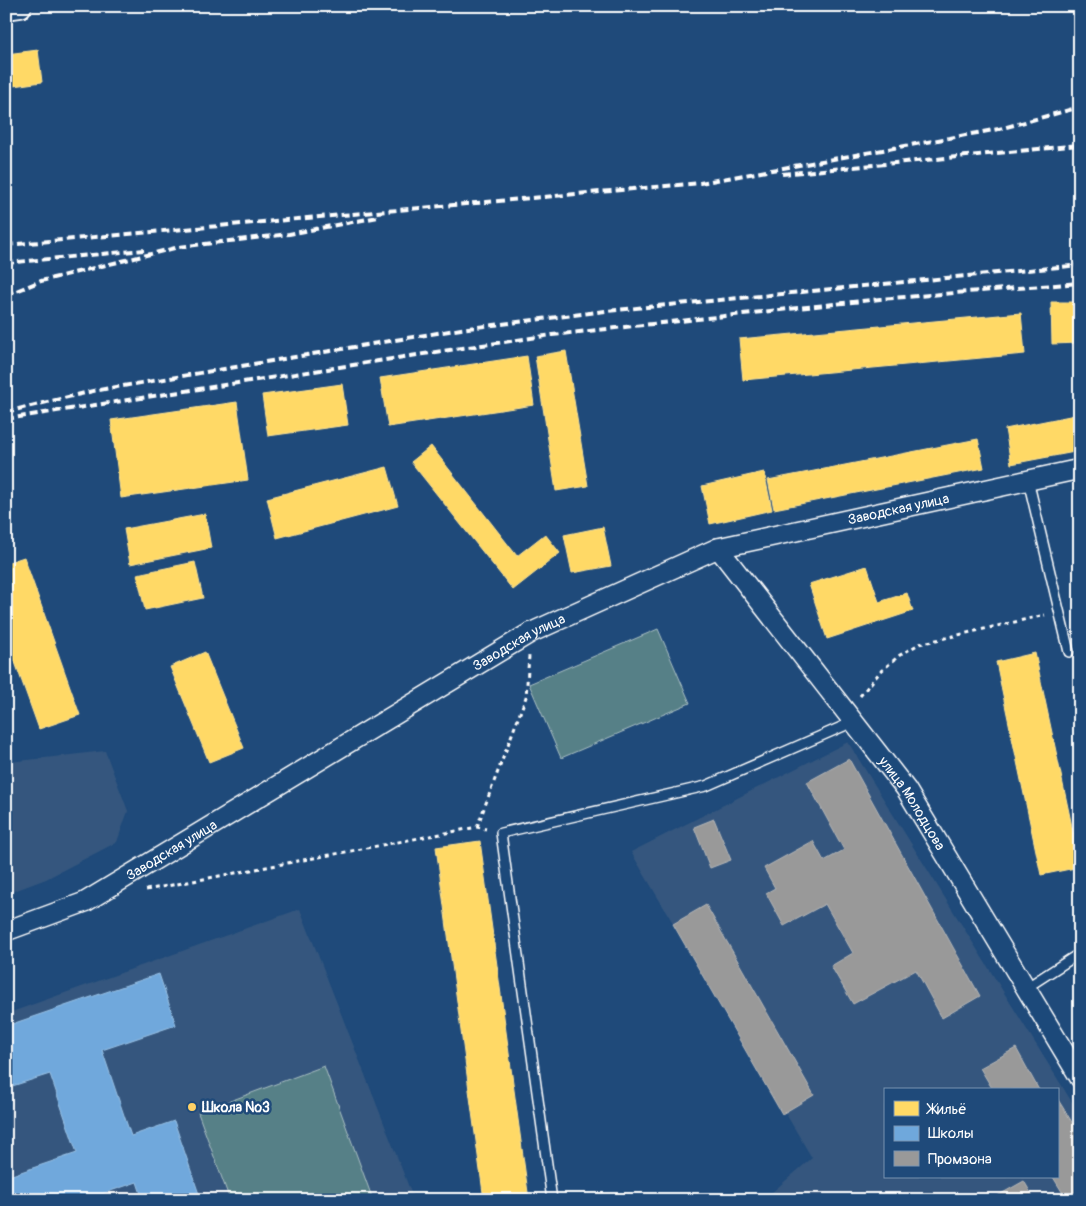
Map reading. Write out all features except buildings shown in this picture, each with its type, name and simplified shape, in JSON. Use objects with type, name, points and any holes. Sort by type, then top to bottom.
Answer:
[{"type":"street","points":[[6,8],[20,6]]},
{"type":"street","name":"Заводская улица","points":[[6,931],[86,902],[530,633],[718,548],[1080,469]]},
{"type":"street","name":"улица Молодцова","points":[[718,548],[906,789],[1080,1078]]},
{"type":"lane","points":[[1028,480],[1069,652]]},
{"type":"lane","points":[[552,1200],[501,833],[706,786],[849,717]]},
{"type":"lane","points":[[1026,988],[1080,953]]},
{"type":"path","points":[[849,717],[882,671],[900,655],[919,644],[1060,612]]},
{"type":"path","points":[[477,827],[526,697],[530,633]]},
{"type":"path","points":[[144,891],[477,827],[501,833]]},
{"type":"shaded area","points":[[848,742],[1080,1115],[1080,1200],[763,1200],[812,1158],[631,852]]},
{"type":"shaded area","points":[[105,751],[128,811],[117,842],[46,879],[6,894],[6,753],[10,762]]},
{"type":"shaded area","name":"Школа №3","points":[[300,909],[414,1200],[6,1200],[6,1014]]},
{"type":"green space","points":[[658,629],[690,703],[561,758],[529,684]]},
{"type":"green space","points":[[324,1066],[373,1200],[230,1200],[198,1113]]},
{"type":"railway","points":[[6,245],[700,183],[999,129],[1080,107]]},
{"type":"railway","points":[[782,174],[1080,145]]},
{"type":"railway","points":[[6,295],[41,281],[179,247],[289,234],[378,217]]},
{"type":"railway","points":[[6,263],[144,250]]},
{"type":"railway","points":[[6,412],[93,391],[461,329],[606,311],[1080,265]]},
{"type":"railway","points":[[6,419],[552,335],[880,299],[1080,283]]},
{"type":"place","name":"Школа №3","points":[[192,1107]]}]
